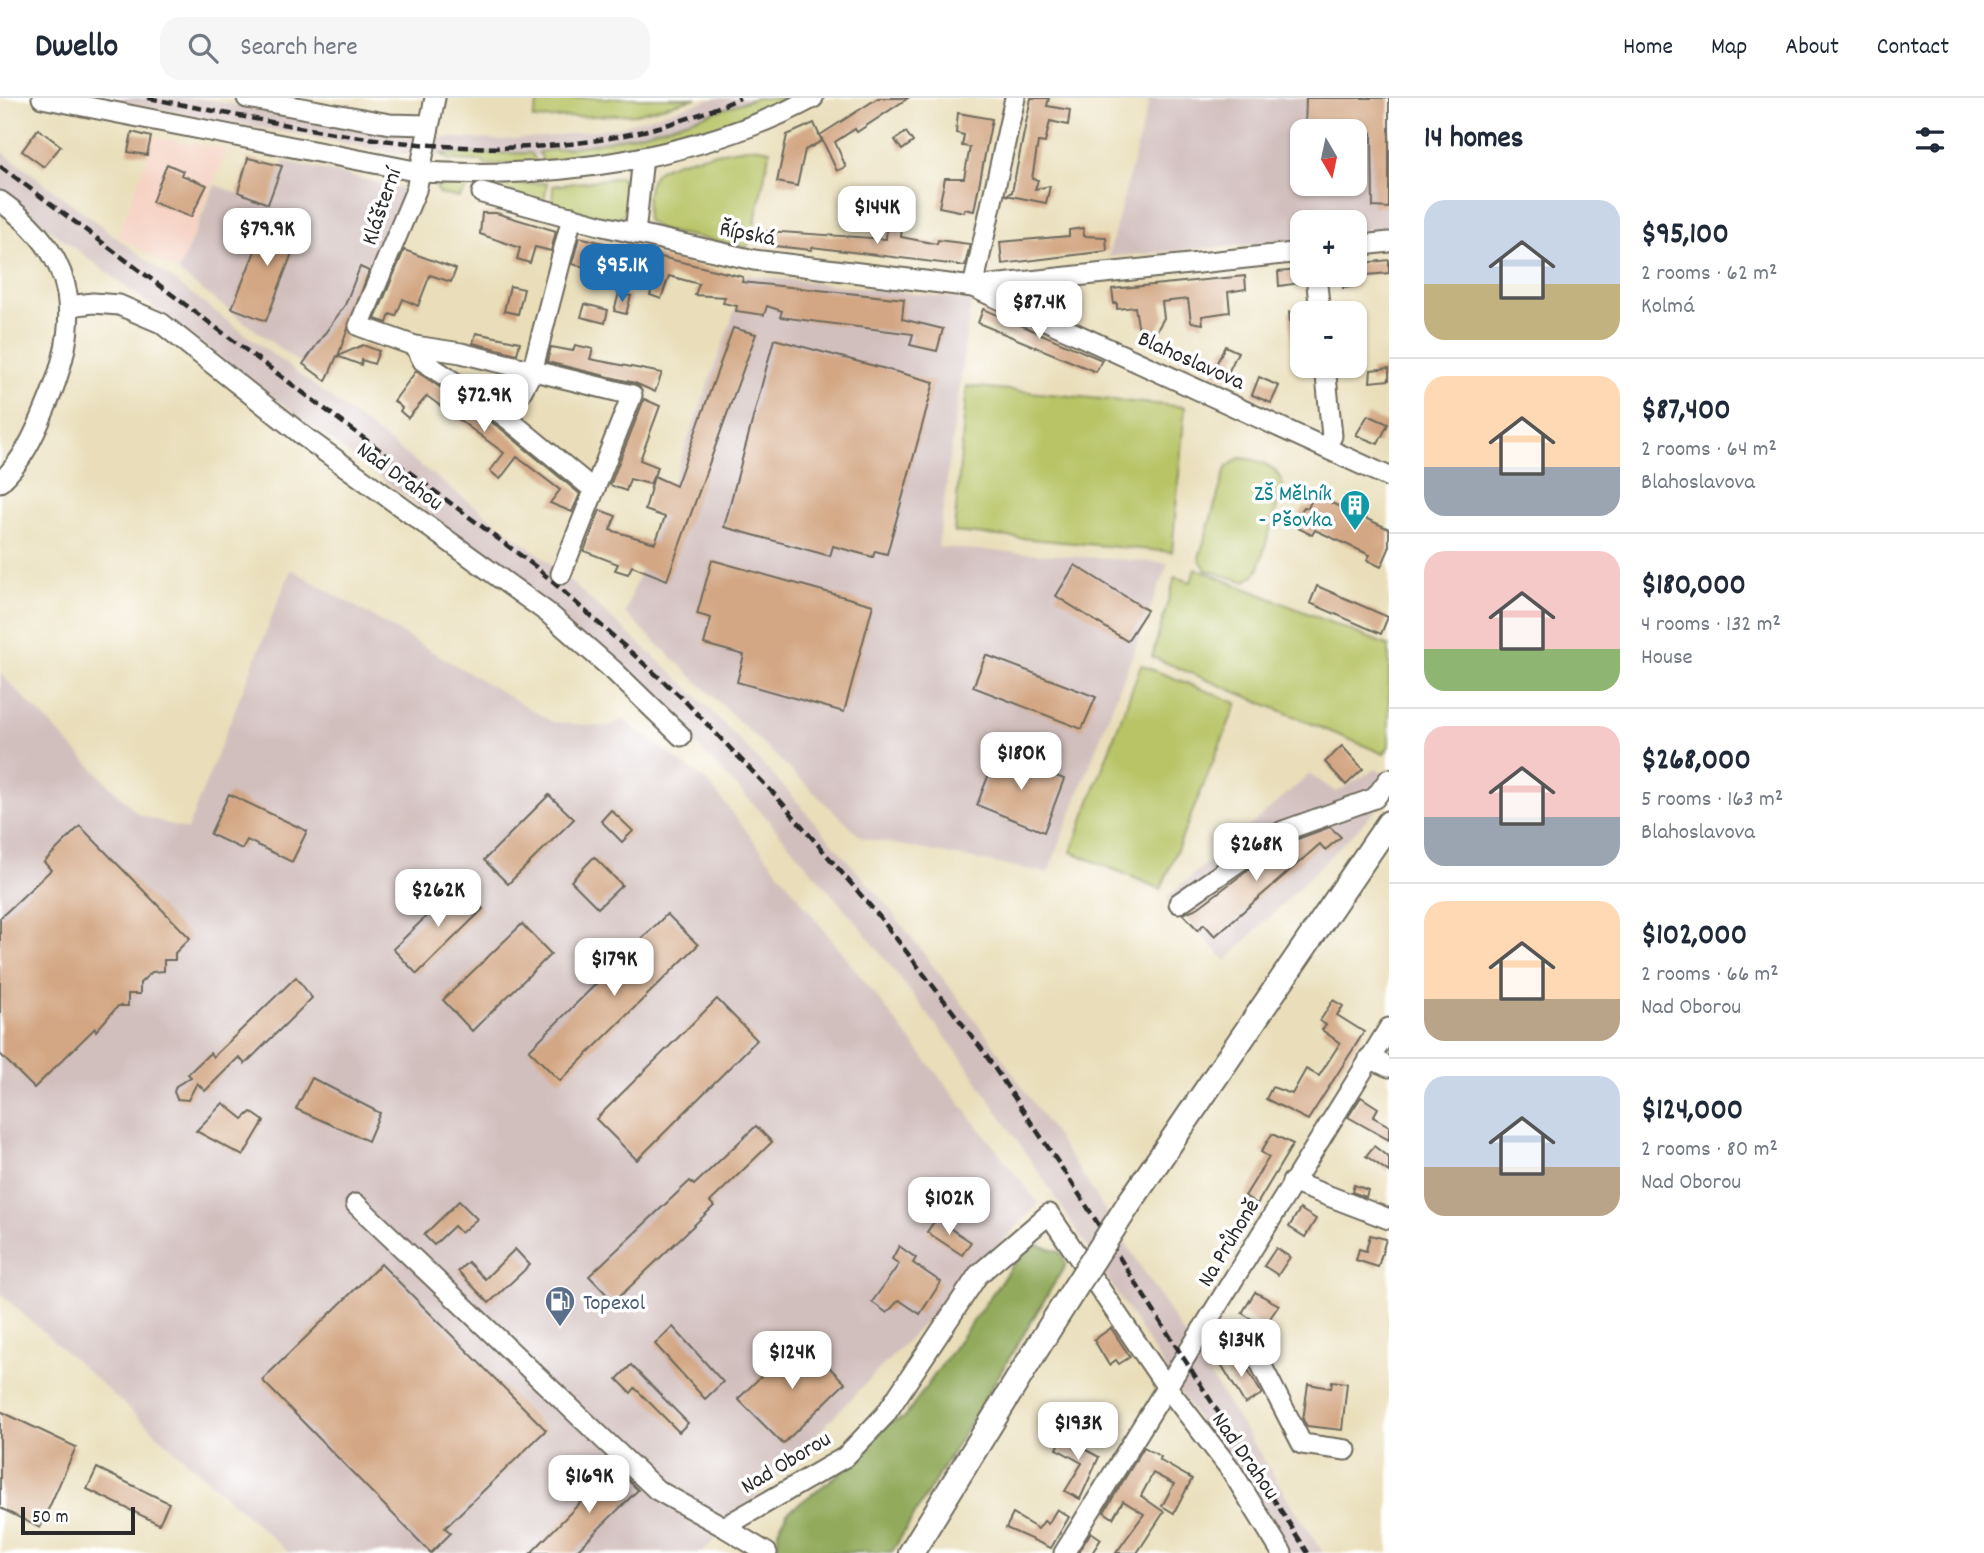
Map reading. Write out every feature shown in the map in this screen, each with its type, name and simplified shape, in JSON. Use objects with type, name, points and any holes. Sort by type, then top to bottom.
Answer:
[{"type":"main road","points":[[911,1553],[1130,1202],[1389,823]]},
{"type":"street","points":[[42,98],[420,172],[542,172],[643,157],[697,143],[813,98]]},
{"type":"street","points":[[247,98],[390,124],[427,125]]},
{"type":"street","name":"Klášterní","points":[[415,346],[359,327],[416,190],[427,125],[435,98]]},
{"type":"street","points":[[973,287],[1015,98]]},
{"type":"street","points":[[635,233],[643,157]]},
{"type":"street","name":"Řípská","points":[[482,193],[635,233],[754,260],[973,287],[1290,253]]},
{"type":"street","points":[[0,201],[30,225],[48,249],[63,280],[69,306],[68,347],[57,381],[26,451],[0,482]]},
{"type":"street","points":[[507,418],[532,372],[572,217]]},
{"type":"street","points":[[1367,245],[1389,242]]},
{"type":"street","name":"Blahoslavova","points":[[973,287],[1389,477]]},
{"type":"street","name":"Nad Drahou","points":[[69,306],[119,305],[161,323],[306,438],[548,614],[614,671],[681,736]]},
{"type":"street","points":[[415,346],[461,353],[632,395],[561,574]]},
{"type":"street","points":[[415,346],[423,361],[507,418],[594,490]]},
{"type":"street","points":[[1326,378],[1332,436],[1326,447]]},
{"type":"street","points":[[1179,903],[1283,831],[1375,798],[1389,779]]},
{"type":"street","name":"Na Průhoně","points":[[1064,1553],[1389,1028]]},
{"type":"street","points":[[1369,1058],[1389,1067]]},
{"type":"street","points":[[1292,1182],[1389,1219]]},
{"type":"street","points":[[356,1203],[657,1490],[768,1553]]},
{"type":"street","name":"Nad Drahou","points":[[1049,1214],[1166,1386],[1231,1470],[1282,1553]]},
{"type":"street","name":"Nad Oborou","points":[[724,1527],[845,1457],[885,1415],[978,1276],[1049,1214]]},
{"type":"street","points":[[1202,1330],[1225,1334],[1251,1345],[1302,1444],[1346,1451]]},
{"type":"shaded area","points":[[100,98],[197,98],[405,136],[498,140],[547,137],[621,126],[715,98],[762,98],[662,136],[549,155],[499,159],[403,154]]},
{"type":"shaded area","points":[[1150,98],[1389,98],[1389,232],[1367,234],[1367,210],[1290,210],[1290,241],[1108,257]]},
{"type":"shaded area","points":[[151,137],[227,149],[178,272],[118,236],[148,155]]},
{"type":"shaded area","points":[[0,150],[544,558],[690,689],[786,789],[888,907],[991,1041],[1081,1173],[1323,1553],[1283,1553],[1052,1192],[963,1060],[861,928],[761,812],[666,713],[522,584],[0,192]]},
{"type":"shaded area","points":[[284,161],[411,190],[326,383],[178,272],[215,185],[268,204]]},
{"type":"shaded area","points":[[745,275],[971,300],[938,547],[1168,563],[1048,873],[862,838],[625,613],[731,322]]},
{"type":"shaded area","points":[[291,569],[553,722],[607,727],[623,720],[708,782],[1039,1204],[702,1553],[289,1553],[0,1293],[0,673],[138,814],[187,830]]},
{"type":"shaded area","points":[[1376,769],[1389,777],[1389,797],[1226,961],[1166,898],[1310,774],[1336,792]]},
{"type":"green space","points":[[539,98],[696,98],[636,114],[533,119]]},
{"type":"green space","points":[[755,98],[786,98],[732,124],[669,143],[543,162],[539,152],[595,144],[648,132]]},
{"type":"green space","points":[[754,147],[770,150],[752,237],[747,247],[660,230],[647,220],[651,181],[664,167],[688,159]]},
{"type":"green space","points":[[531,153],[537,163],[485,165],[483,161],[449,160],[442,154]]},
{"type":"green space","points":[[622,177],[629,187],[630,199],[626,211],[618,220],[552,206],[553,186]]},
{"type":"green space","points":[[475,183],[475,188],[467,188],[459,198],[439,194],[436,186]]},
{"type":"green space","points":[[547,183],[544,203],[487,190],[487,184]]},
{"type":"green space","points":[[967,386],[1185,407],[1172,552],[954,532]]},
{"type":"green space","points":[[1239,458],[1273,468],[1283,485],[1258,571],[1246,582],[1206,570],[1199,558],[1226,468]]},
{"type":"green space","points":[[1195,568],[1389,646],[1389,746],[1384,754],[1152,657],[1175,577],[1191,582]]},
{"type":"green space","points":[[1141,665],[1237,703],[1161,889],[1071,852]]},
{"type":"green space","points":[[1036,1244],[1060,1252],[1066,1264],[892,1552],[783,1553],[778,1546],[778,1530],[787,1513],[848,1467],[890,1422],[904,1418],[1014,1263]]},
{"type":"building","points":[[878,98],[908,98],[857,132],[855,129],[835,142],[846,167],[837,171],[820,135]]},
{"type":"building","points":[[1031,98],[1049,98],[1047,106],[1070,110],[1068,125],[1050,121],[1045,143],[1038,142],[1032,179],[1038,180],[1035,189],[1050,186],[1046,203],[1006,195],[1012,192]]},
{"type":"building","points":[[1306,98],[1389,98],[1389,208],[1373,207],[1372,133],[1367,133],[1367,119],[1305,119]]},
{"type":"building","points":[[958,113],[992,119],[974,211],[964,209],[964,212],[939,207],[945,178],[964,178],[970,147],[962,146],[964,135],[956,133]]},
{"type":"building","points":[[814,123],[822,141],[805,150],[797,186],[777,182],[787,135]]},
{"type":"building","points":[[38,129],[61,146],[44,167],[22,151]]},
{"type":"building","points":[[132,132],[151,137],[147,155],[128,152]]},
{"type":"building","points":[[906,132],[913,142],[902,150],[895,140]]},
{"type":"building","points":[[248,158],[282,166],[268,204],[238,192]]},
{"type":"building","points":[[167,164],[183,171],[181,175],[207,185],[191,217],[152,202]]},
{"type":"building","points":[[482,213],[496,213],[556,231],[551,251],[535,247],[530,263],[517,259],[520,248],[480,234]]},
{"type":"building","points":[[270,214],[302,227],[266,321],[232,308]]},
{"type":"building","points":[[887,224],[902,226],[901,237],[937,244],[938,240],[970,244],[965,266],[812,247],[811,250],[765,245],[766,231],[886,239]]},
{"type":"building","points":[[1083,228],[1084,236],[1106,237],[1107,251],[1002,264],[1000,242],[1069,236],[1069,230]]},
{"type":"building","points":[[579,237],[743,277],[742,282],[904,299],[902,319],[943,329],[937,351],[910,345],[913,334],[780,317],[782,311],[767,306],[764,315],[736,311],[737,306],[723,303],[725,297],[695,295],[699,284],[669,276],[661,299],[650,295],[657,274],[625,267],[621,285],[586,274],[588,268],[572,264]]},
{"type":"building","points":[[404,250],[456,269],[451,282],[430,275],[418,306],[403,299],[396,316],[390,314],[387,323],[375,319]]},
{"type":"building","points":[[1389,260],[1389,273],[1367,275],[1367,263]]},
{"type":"building","points":[[360,267],[369,271],[338,356],[363,345],[379,351],[374,364],[362,360],[361,365],[337,356],[326,381],[303,364],[345,305]]},
{"type":"building","points":[[1290,271],[1290,284],[1279,286],[1278,272]]},
{"type":"building","points":[[1245,276],[1246,289],[1228,292],[1230,312],[1202,316],[1203,324],[1191,322],[1188,299],[1162,302],[1164,318],[1156,332],[1138,326],[1135,307],[1117,309],[1117,303],[1114,304],[1112,289]]},
{"type":"building","points":[[510,286],[524,289],[518,314],[504,311]]},
{"type":"building","points":[[619,293],[631,296],[626,314],[614,311]]},
{"type":"building","points":[[585,304],[608,310],[605,323],[581,317]]},
{"type":"building","points":[[983,309],[1102,360],[1096,372],[978,323]]},
{"type":"building","points":[[733,328],[756,334],[667,580],[632,566],[628,574],[615,570],[618,564],[584,551],[600,510],[616,516],[610,530],[655,543],[665,517],[645,510],[654,476],[676,486]]},
{"type":"building","points":[[476,333],[520,342],[517,354],[473,343]]},
{"type":"building","points":[[774,339],[934,382],[887,554],[875,551],[873,557],[833,546],[830,556],[724,527]]},
{"type":"building","points":[[575,345],[593,349],[590,359],[662,373],[655,392],[635,383],[547,362],[551,347],[573,351]]},
{"type":"building","points":[[1225,346],[1238,352],[1225,379],[1212,373]]},
{"type":"building","points":[[1389,368],[1389,380],[1370,382],[1371,370]]},
{"type":"building","points":[[416,371],[500,428],[580,494],[572,512],[550,503],[560,490],[517,457],[500,479],[490,471],[504,453],[427,396],[408,418],[400,411],[402,408],[394,401]]},
{"type":"building","points":[[1259,377],[1279,386],[1271,403],[1252,395]]},
{"type":"building","points":[[644,399],[660,406],[640,460],[658,467],[650,484],[630,479],[626,491],[610,485]]},
{"type":"building","points":[[1368,415],[1388,424],[1378,444],[1356,435]]},
{"type":"building","name":"ZŠ Mělník - Pšovka","points":[[1314,495],[1389,529],[1389,549],[1381,567],[1367,560],[1370,555],[1315,530],[1312,535],[1298,528],[1302,518],[1298,516],[1304,507],[1308,508]]},
{"type":"building","points":[[712,560],[873,605],[844,712],[737,682],[744,655],[704,644],[711,618],[697,614]]},
{"type":"building","points":[[1075,565],[1147,610],[1127,641],[1056,596]]},
{"type":"building","points":[[1317,586],[1388,617],[1381,634],[1310,603]]},
{"type":"building","points":[[986,655],[1096,697],[1082,729],[973,687]]},
{"type":"building","points":[[1342,746],[1363,769],[1346,785],[1325,762]]},
{"type":"building","points":[[997,753],[1064,779],[1044,832],[977,805]]},
{"type":"building","points":[[229,794],[307,831],[292,862],[247,840],[242,849],[210,834]]},
{"type":"building","points":[[549,795],[574,819],[508,884],[484,860]]},
{"type":"building","points":[[611,810],[633,831],[622,842],[601,821]]},
{"type":"building","points":[[80,826],[190,938],[175,953],[175,960],[164,960],[164,971],[152,972],[140,983],[140,994],[128,994],[128,1006],[118,1006],[96,1031],[95,1028],[34,1088],[0,1054],[0,918],[51,870],[44,862]]},
{"type":"building","points":[[1330,827],[1341,837],[1325,850],[1320,844],[1215,936],[1204,924],[1198,930],[1183,914],[1199,907],[1256,864],[1260,868],[1292,841]]},
{"type":"building","points":[[594,857],[622,885],[598,908],[571,881]]},
{"type":"building","points":[[458,885],[483,909],[417,974],[393,949]]},
{"type":"building","points":[[667,914],[698,945],[560,1081],[529,1050]]},
{"type":"building","points":[[522,924],[551,954],[472,1031],[443,1000]]},
{"type":"building","points":[[296,977],[312,998],[245,1064],[239,1057],[205,1091],[197,1083],[188,1100],[177,1099],[174,1092],[176,1086],[191,1077],[188,1074],[210,1053],[213,1057]]},
{"type":"building","points":[[717,999],[757,1040],[637,1160],[596,1119]]},
{"type":"building","points":[[1333,1000],[1343,1006],[1337,1015],[1364,1032],[1308,1120],[1266,1099],[1272,1087],[1292,1094],[1306,1069],[1319,1076],[1340,1043],[1322,1030],[1326,1025],[1320,1021]]},
{"type":"building","points":[[312,1078],[380,1113],[368,1141],[296,1109]]},
{"type":"building","points":[[1361,1097],[1378,1108],[1373,1117],[1389,1126],[1389,1140],[1348,1117]]},
{"type":"building","points":[[223,1103],[243,1119],[251,1112],[264,1121],[243,1156],[196,1131]]},
{"type":"building","points":[[756,1126],[772,1142],[710,1202],[714,1206],[614,1302],[589,1276],[690,1181],[694,1185]]},
{"type":"building","points":[[1272,1134],[1293,1144],[1257,1204],[1245,1196],[1269,1157],[1261,1152]]},
{"type":"building","points":[[1374,1146],[1389,1158],[1389,1172],[1366,1156]]},
{"type":"building","points":[[1354,1185],[1368,1190],[1366,1197],[1352,1192]]},
{"type":"building","points":[[459,1201],[477,1219],[461,1233],[454,1226],[434,1245],[424,1235]]},
{"type":"building","points":[[1300,1209],[1316,1219],[1305,1237],[1289,1227]]},
{"type":"building","points":[[936,1219],[971,1242],[962,1255],[927,1232]]},
{"type":"building","points":[[1370,1235],[1386,1239],[1378,1267],[1356,1260],[1359,1249],[1366,1251]]},
{"type":"building","points":[[899,1246],[916,1258],[913,1263],[941,1282],[920,1314],[899,1300],[887,1313],[872,1302],[899,1264],[892,1259]]},
{"type":"building","points":[[1276,1248],[1290,1257],[1278,1275],[1264,1266]]},
{"type":"building","points":[[515,1249],[530,1265],[489,1303],[458,1271],[468,1262],[485,1279]]},
{"type":"building","points":[[381,1264],[546,1430],[445,1528],[451,1533],[431,1553],[262,1380]]},
{"type":"building","points":[[1255,1292],[1279,1305],[1264,1327],[1242,1313]]},
{"type":"building","points":[[673,1327],[723,1382],[705,1399],[655,1344]]},
{"type":"building","points":[[1111,1328],[1130,1357],[1119,1364],[1116,1360],[1109,1365],[1094,1340]]},
{"type":"building","points":[[800,1338],[845,1383],[783,1444],[738,1399]]},
{"type":"building","points":[[1238,1353],[1262,1394],[1245,1404],[1221,1364]]},
{"type":"building","points":[[631,1365],[688,1423],[679,1432],[635,1388],[631,1393],[617,1379]]},
{"type":"building","points":[[1332,1381],[1347,1383],[1342,1430],[1307,1426],[1303,1420],[1308,1384],[1331,1388]]},
{"type":"building","points":[[0,1411],[76,1447],[40,1528],[0,1508]]},
{"type":"building","points":[[1067,1427],[1081,1434],[1075,1444],[1099,1457],[1080,1499],[1065,1491],[1082,1463],[1057,1449]]},
{"type":"building","points":[[1144,1447],[1161,1457],[1159,1460],[1192,1479],[1174,1513],[1162,1506],[1174,1484],[1153,1473],[1141,1496],[1164,1512],[1137,1553],[1116,1553],[1144,1514],[1123,1501],[1113,1518],[1104,1512]]},
{"type":"building","points":[[615,1467],[638,1490],[574,1553],[531,1553]]},
{"type":"building","points":[[97,1468],[169,1503],[159,1524],[87,1489]]},
{"type":"building","points":[[1057,1509],[1069,1517],[1051,1548],[1006,1528],[1013,1514],[1038,1529],[1044,1521],[1048,1524]]},
{"type":"building","points":[[1091,1532],[1101,1539],[1092,1553],[1078,1553]]},
{"type":"railway","points":[[148,98],[372,139],[445,146],[518,147],[592,141],[665,125],[740,98]]},
{"type":"railway","points":[[0,166],[536,567],[681,697],[777,797],[878,915],[981,1048],[1070,1180],[1308,1553]]},
{"type":"place","name":"ZŠ Mělník - Pšovka","points":[[1355,532]]},
{"type":"place","name":"Topexol","points":[[560,1328]]}]
